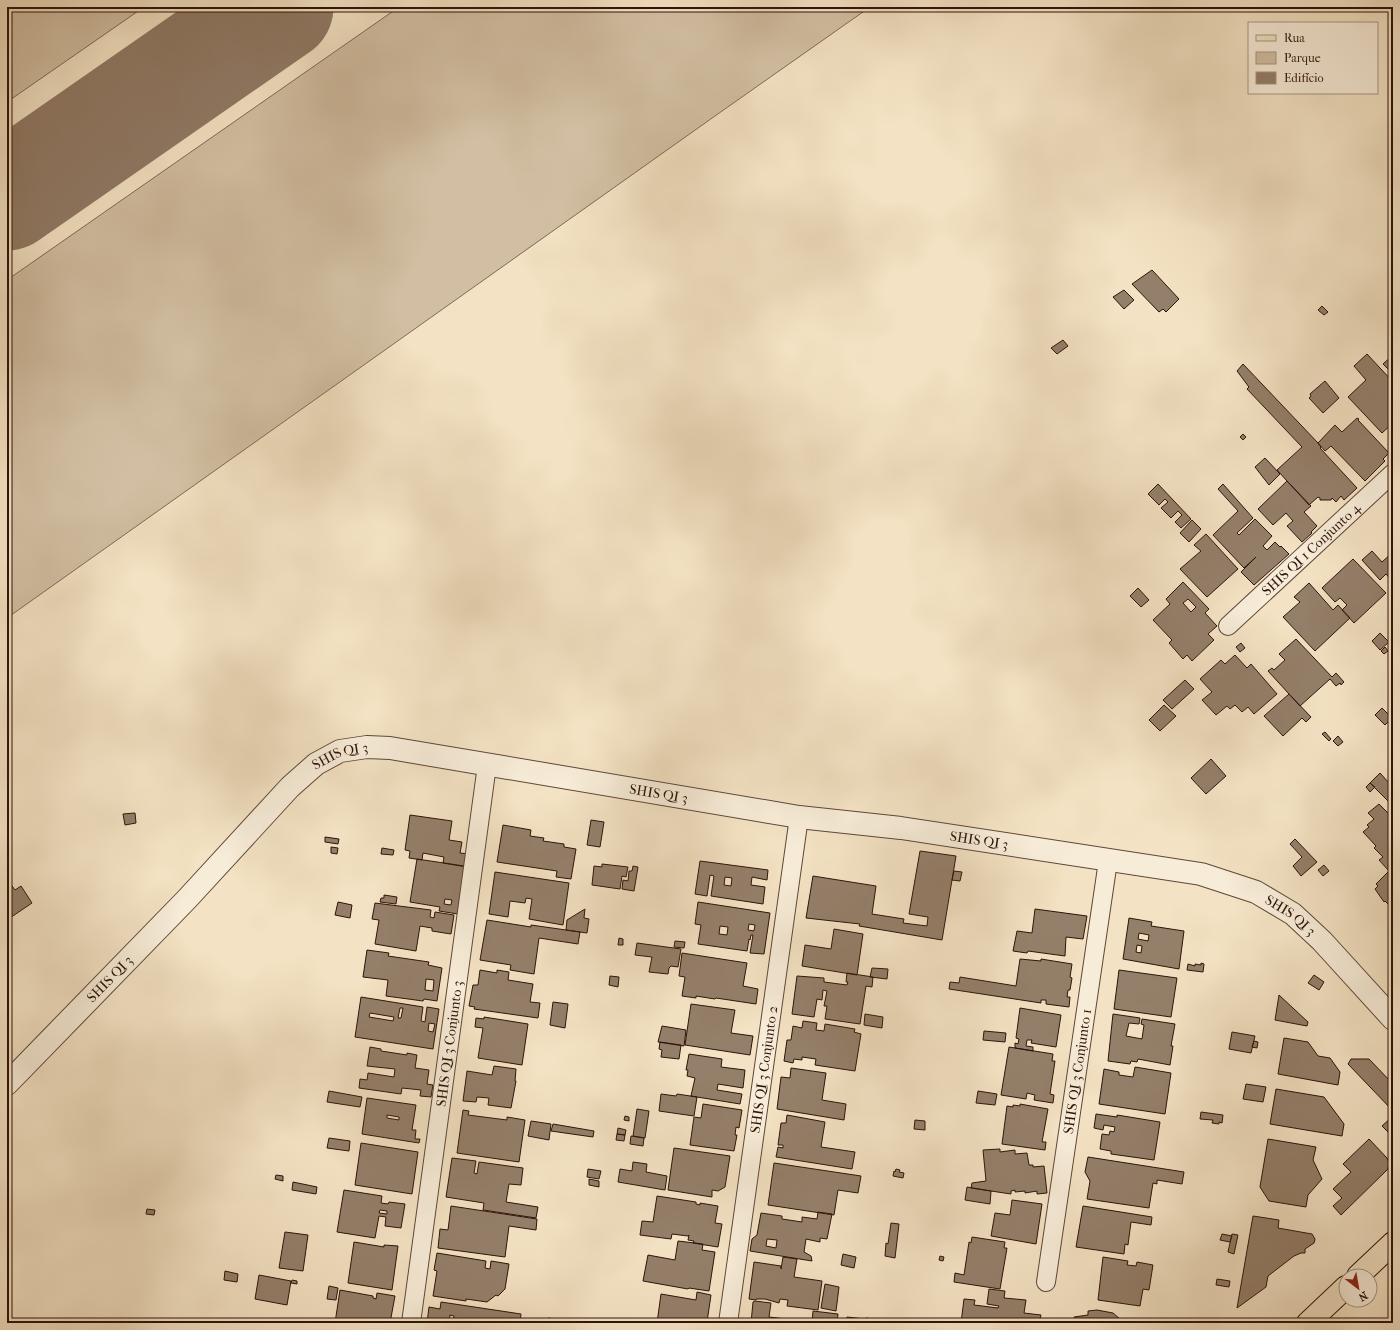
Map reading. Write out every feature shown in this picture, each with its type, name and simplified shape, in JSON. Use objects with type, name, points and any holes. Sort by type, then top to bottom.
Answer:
[{"type":"main road","points":[[1366,1268],[1393,1243]]},
{"type":"main road","points":[[1308,1323],[1338,1295]]},
{"type":"street","name":"SHIS QI 1 Conjunto 4","points":[[1228,626],[1393,473]]},
{"type":"street","name":"SHIS QI 3","points":[[7,1084],[187,899],[290,787],[316,764],[340,751],[367,748],[390,748],[799,817],[901,828],[1202,874],[1256,892],[1293,914],[1322,941],[1393,1019]]},
{"type":"street","name":"SHIS QI 3 Conjunto 3","points":[[411,1323],[487,765]]},
{"type":"street","name":"SHIS QI 3 Conjunto 2","points":[[728,1323],[799,817]]},
{"type":"street","name":"SHIS QI 3 Conjunto 1","points":[[1046,1282],[1108,860]]},
{"type":"green space","points":[[7,7],[144,7],[7,102]]},
{"type":"green space","points":[[399,7],[870,7],[7,618],[7,280]]},
{"type":"building","points":[[1152,270],[1179,299],[1166,312],[1163,309],[1159,312],[1132,284]]},
{"type":"building","points":[[1124,290],[1134,300],[1124,309],[1113,297]]},
{"type":"building","points":[[1322,306],[1328,312],[1324,315],[1318,310]]},
{"type":"building","points":[[1063,340],[1068,346],[1057,354],[1051,348]]},
{"type":"building","points":[[1367,354],[1393,382],[1393,423],[1382,433],[1348,397],[1366,380],[1354,366]]},
{"type":"building","points":[[1393,355],[1393,374],[1383,364]]},
{"type":"building","points":[[1243,364],[1318,443],[1321,447],[1320,448],[1357,488],[1344,500],[1341,496],[1336,502],[1332,498],[1331,500],[1320,500],[1318,497],[1309,505],[1277,470],[1302,447],[1247,389],[1249,387],[1237,371]]},
{"type":"building","points":[[1325,381],[1339,398],[1323,413],[1309,398],[1311,396],[1310,394]]},
{"type":"building","points":[[1357,418],[1389,453],[1383,459],[1385,461],[1365,481],[1331,446],[1325,451],[1318,443],[1335,425],[1342,432]]},
{"type":"building","points":[[1243,434],[1246,437],[1243,440],[1240,437]]},
{"type":"building","points":[[1265,458],[1280,474],[1269,485],[1255,467]]},
{"type":"building","points":[[1287,481],[1311,506],[1304,512],[1317,526],[1302,542],[1287,526],[1293,521],[1286,513],[1273,525],[1258,509]]},
{"type":"building","points":[[1158,484],[1191,519],[1181,528],[1175,522],[1182,515],[1178,511],[1171,518],[1161,508],[1168,502],[1165,499],[1159,505],[1148,494]]},
{"type":"building","points":[[1223,484],[1253,518],[1237,533],[1239,535],[1255,519],[1272,536],[1263,546],[1267,550],[1275,542],[1289,554],[1254,585],[1241,572],[1256,557],[1244,568],[1213,535],[1238,511],[1218,489]]},
{"type":"building","points":[[1192,520],[1201,529],[1189,542],[1180,533]]},
{"type":"building","points":[[1393,527],[1393,538],[1388,532]]},
{"type":"building","points":[[1206,534],[1238,569],[1207,597],[1180,569],[1201,551],[1194,545]]},
{"type":"building","points":[[1372,551],[1382,562],[1393,552],[1393,582],[1386,574],[1380,580],[1362,560]]},
{"type":"building","points":[[1353,559],[1386,593],[1354,623],[1342,610],[1347,605],[1340,598],[1335,602],[1322,588]]},
{"type":"building","points":[[1183,582],[1209,609],[1205,613],[1217,626],[1208,634],[1214,640],[1192,661],[1187,655],[1183,659],[1169,643],[1172,640],[1153,620],[1170,604],[1166,599]],"holes":[[[1188,599],[1196,607],[1191,612],[1183,603]]]},
{"type":"building","points":[[1309,583],[1333,610],[1338,605],[1350,618],[1315,651],[1283,617],[1300,602],[1294,597]]},
{"type":"building","points":[[1138,588],[1149,600],[1141,607],[1130,596]]},
{"type":"building","points":[[1380,633],[1389,642],[1380,650],[1372,641]]},
{"type":"building","points":[[1296,639],[1332,677],[1336,673],[1344,682],[1341,685],[1340,683],[1336,686],[1330,679],[1300,706],[1268,671],[1272,668],[1274,670],[1285,660],[1279,654]]},
{"type":"building","points":[[1241,643],[1245,648],[1240,652],[1236,647]]},
{"type":"building","points":[[1385,647],[1388,651],[1384,654],[1381,651]]},
{"type":"building","points":[[1235,655],[1247,668],[1251,664],[1277,694],[1254,714],[1248,707],[1242,712],[1235,705],[1230,709],[1227,706],[1216,715],[1202,700],[1212,692],[1200,679],[1221,660],[1225,664]]},
{"type":"building","points":[[1185,680],[1194,689],[1172,709],[1163,700]]},
{"type":"building","points":[[1289,694],[1311,717],[1306,722],[1302,718],[1283,736],[1264,716]]},
{"type":"building","points":[[1164,705],[1176,716],[1160,731],[1149,720]]},
{"type":"building","points":[[1382,708],[1392,718],[1385,725],[1375,715]]},
{"type":"building","points":[[1325,732],[1331,739],[1329,741],[1322,734]]},
{"type":"building","points":[[1338,736],[1343,742],[1338,746],[1333,741]]},
{"type":"building","points":[[1211,759],[1226,776],[1206,794],[1191,778]]},
{"type":"building","points":[[1380,773],[1389,783],[1393,780],[1393,806],[1370,783]]},
{"type":"building","points":[[1370,783],[1375,787],[1370,792],[1366,787]]},
{"type":"building","points":[[1379,804],[1393,816],[1393,899],[1388,904],[1385,901],[1384,902],[1375,889],[1378,886],[1376,884],[1389,871],[1379,860],[1383,857],[1374,848],[1376,846],[1363,832],[1369,827],[1367,825],[1374,819],[1368,813]]},
{"type":"building","points":[[135,813],[136,823],[125,825],[123,814]]},
{"type":"building","points":[[410,815],[452,821],[449,840],[462,842],[460,853],[469,854],[467,867],[443,863],[444,857],[423,853],[422,860],[409,858],[410,851],[405,850]]},
{"type":"building","points":[[591,820],[604,822],[600,847],[587,845]]},
{"type":"building","points":[[503,825],[531,830],[530,836],[544,838],[543,841],[564,844],[564,847],[576,849],[571,879],[556,877],[557,871],[497,862]]},
{"type":"building","points":[[325,837],[339,839],[338,844],[325,842]]},
{"type":"building","points":[[1295,839],[1317,862],[1301,876],[1293,866],[1302,857],[1290,844]]},
{"type":"building","points":[[331,847],[338,848],[337,854],[331,853]]},
{"type":"building","points":[[382,848],[394,850],[393,855],[381,854]]},
{"type":"building","points":[[920,851],[956,856],[942,940],[859,926],[860,924],[806,918],[813,876],[876,886],[872,914],[904,919],[903,923],[927,926],[928,917],[909,914]]},
{"type":"building","points":[[417,859],[464,866],[462,885],[464,886],[458,914],[439,911],[440,907],[410,902]],"holes":[[[445,899],[452,900],[451,905],[444,904]]]},
{"type":"building","points":[[700,861],[768,870],[767,880],[752,877],[751,885],[765,887],[763,904],[711,896],[714,876],[710,875],[707,896],[695,894]],"holes":[[[725,877],[732,878],[731,886],[724,885]]]},
{"type":"building","points":[[602,864],[628,867],[626,877],[622,876],[620,889],[592,885],[594,866],[602,867]]},
{"type":"building","points":[[1324,865],[1329,871],[1323,876],[1318,870]]},
{"type":"building","points":[[633,866],[638,867],[634,891],[622,889],[623,880],[628,881],[629,871],[632,871]]},
{"type":"building","points":[[954,871],[962,872],[960,881],[952,880]]},
{"type":"building","points":[[495,872],[569,883],[563,925],[529,919],[532,899],[526,898],[525,903],[510,901],[508,917],[489,914]]},
{"type":"building","points":[[7,879],[15,890],[21,886],[32,903],[7,920]]},
{"type":"building","points":[[384,895],[397,897],[396,904],[380,902],[381,898],[384,898]]},
{"type":"building","points":[[338,902],[352,905],[350,918],[335,915]]},
{"type":"building","points":[[698,902],[770,913],[764,954],[750,953],[753,935],[751,935],[750,940],[749,939],[747,951],[698,944],[701,925],[695,924]],"holes":[[[749,924],[755,925],[754,931],[748,930]],[[720,926],[728,927],[727,935],[719,934]]]},
{"type":"building","points":[[375,903],[431,910],[430,917],[434,918],[435,912],[454,915],[451,934],[432,931],[432,928],[420,926],[416,951],[375,944],[379,920],[372,919]]},
{"type":"building","points":[[585,909],[584,918],[589,919],[587,933],[566,930],[567,920]]},
{"type":"building","points":[[1035,909],[1087,916],[1083,939],[1066,937],[1065,956],[1028,951],[1027,953],[1013,951],[1017,931],[1032,933]]},
{"type":"building","points":[[1129,918],[1152,922],[1151,926],[1184,931],[1179,969],[1123,959]],"holes":[[[1139,933],[1149,935],[1148,941],[1138,939]],[[1137,945],[1142,946],[1141,953],[1136,952]]]},
{"type":"building","points":[[487,920],[531,927],[531,925],[580,932],[578,944],[539,938],[534,974],[510,970],[511,965],[480,960]]},
{"type":"building","points":[[834,929],[863,934],[857,975],[802,966],[805,945],[831,949]]},
{"type":"building","points":[[619,938],[623,939],[623,945],[618,945]]},
{"type":"building","points":[[675,941],[685,942],[684,948],[674,947]]},
{"type":"building","points":[[637,943],[681,949],[678,967],[671,966],[668,974],[649,972],[652,957],[635,955]]},
{"type":"building","points":[[367,950],[389,953],[388,956],[429,962],[428,965],[442,968],[437,1001],[424,999],[423,1001],[386,996],[388,980],[363,977]],"holes":[[[426,979],[434,980],[433,991],[425,990]]]},
{"type":"building","points":[[682,953],[747,963],[743,986],[758,989],[756,1004],[716,998],[682,996],[685,977],[679,976]]},
{"type":"building","points":[[1020,959],[1041,961],[1041,959],[1072,964],[1070,977],[1072,978],[1067,997],[1070,997],[1069,1007],[1046,1004],[1046,1000],[1041,1000],[1041,1003],[949,989],[950,982],[959,983],[960,977],[1016,986]]},
{"type":"building","points":[[1201,963],[1204,964],[1203,972],[1187,970],[1188,964],[1195,966],[1195,964],[1201,965]]},
{"type":"building","points":[[872,968],[888,969],[887,979],[870,977]]},
{"type":"building","points":[[480,970],[497,973],[497,970],[509,972],[508,980],[533,984],[530,1002],[540,1003],[538,1018],[474,1009],[475,1007],[469,1006],[473,985],[478,985]]},
{"type":"building","points":[[1119,970],[1177,978],[1171,1017],[1114,1009]]},
{"type":"building","points":[[847,973],[873,977],[872,987],[866,986],[860,1024],[825,1019],[827,1006],[824,1006],[827,991],[823,990],[822,1000],[817,999],[814,1017],[792,1014],[797,976],[824,978],[824,982],[847,985]]},
{"type":"building","points":[[1314,975],[1324,982],[1319,990],[1308,983]]},
{"type":"building","points":[[610,976],[619,977],[618,987],[609,985]]},
{"type":"building","points":[[1279,995],[1308,1022],[1307,1026],[1275,1020]]},
{"type":"building","points":[[361,997],[423,1007],[421,1021],[425,1022],[427,1007],[439,1009],[433,1049],[355,1037]],"holes":[[[400,1008],[403,1008],[401,1018],[398,1018]],[[370,1013],[394,1017],[393,1021],[369,1017]],[[429,1023],[435,1024],[433,1032],[428,1031]]]},
{"type":"building","points":[[553,1002],[568,1004],[565,1028],[550,1025]]},
{"type":"building","points":[[691,1004],[735,1010],[731,1033],[753,1036],[750,1055],[685,1045]]},
{"type":"building","points":[[1020,1008],[1061,1015],[1056,1047],[1031,1043],[1032,1040],[1027,1040],[1026,1046],[1033,1047],[1033,1051],[1015,1048],[1015,1043],[1018,1044],[1019,1039],[1016,1038]]},
{"type":"building","points":[[865,1014],[883,1017],[882,1028],[864,1025]]},
{"type":"building","points":[[1113,1014],[1140,1018],[1139,1024],[1129,1023],[1126,1036],[1142,1039],[1144,1025],[1141,1024],[1142,1019],[1175,1024],[1171,1046],[1173,1046],[1170,1065],[1138,1059],[1137,1062],[1131,1061],[1130,1064],[1108,1061]]},
{"type":"building","points":[[484,1017],[528,1024],[522,1065],[478,1058],[483,1028],[475,1027],[476,1018],[484,1019]]},
{"type":"building","points":[[803,1021],[817,1023],[816,1030],[824,1031],[825,1024],[855,1029],[854,1032],[861,1034],[855,1071],[815,1065],[816,1059],[802,1057],[802,1060],[794,1059],[793,1063],[784,1061],[787,1040],[791,1040],[793,1026],[802,1028]]},
{"type":"building","points":[[662,1026],[686,1030],[684,1046],[658,1042]]},
{"type":"building","points":[[984,1031],[1006,1033],[1005,1042],[983,1040]]},
{"type":"building","points":[[1232,1032],[1255,1036],[1251,1053],[1229,1049]]},
{"type":"building","points":[[1284,1038],[1308,1042],[1318,1056],[1330,1058],[1340,1072],[1338,1085],[1278,1074]]},
{"type":"building","points":[[1254,1041],[1258,1042],[1257,1048],[1252,1047]]},
{"type":"building","points":[[660,1042],[681,1045],[679,1059],[661,1057],[662,1050],[659,1049]]},
{"type":"building","points":[[370,1047],[381,1049],[381,1051],[417,1055],[415,1068],[429,1070],[427,1084],[433,1085],[431,1097],[420,1096],[421,1090],[402,1088],[401,1094],[359,1088],[360,1079],[367,1080],[368,1073],[394,1077],[395,1069],[367,1066]]},
{"type":"building","points":[[1009,1047],[1053,1054],[1052,1061],[1055,1061],[1050,1094],[1054,1095],[1053,1103],[1034,1100],[1035,1095],[1027,1093],[1026,1099],[1001,1095]]},
{"type":"building","points":[[689,1054],[722,1059],[721,1067],[745,1070],[743,1088],[718,1084],[717,1090],[742,1094],[740,1104],[691,1096],[695,1078],[687,1076],[688,1070],[686,1070]]},
{"type":"building","points":[[1351,1059],[1369,1059],[1393,1084],[1393,1111],[1348,1064]]},
{"type":"building","points":[[494,1066],[516,1069],[516,1081],[511,1108],[488,1105],[489,1098],[477,1097],[476,1102],[463,1101],[467,1071],[492,1075]]},
{"type":"building","points":[[1135,1067],[1171,1073],[1165,1114],[1099,1104],[1104,1069],[1119,1072],[1119,1075],[1133,1077]]},
{"type":"building","points":[[791,1068],[826,1073],[822,1100],[846,1104],[844,1120],[777,1109],[781,1077],[790,1078]]},
{"type":"building","points":[[1246,1084],[1266,1087],[1263,1102],[1243,1099]]},
{"type":"building","points":[[1276,1089],[1324,1097],[1344,1124],[1342,1136],[1270,1124]]},
{"type":"building","points":[[329,1091],[362,1097],[360,1107],[327,1102]]},
{"type":"building","points":[[978,1091],[997,1094],[995,1105],[976,1103]]},
{"type":"building","points":[[661,1094],[676,1096],[677,1094],[697,1097],[694,1116],[659,1111]]},
{"type":"building","points":[[367,1098],[416,1105],[412,1130],[416,1130],[415,1139],[420,1139],[419,1143],[362,1134]],"holes":[[[387,1115],[399,1117],[399,1120],[387,1118]]]},
{"type":"building","points":[[703,1104],[742,1110],[739,1128],[736,1127],[735,1135],[737,1135],[734,1151],[690,1145],[694,1117],[701,1118]]},
{"type":"building","points":[[1020,1104],[1048,1109],[1042,1142],[1046,1142],[1045,1150],[1002,1144],[1007,1106],[1020,1106]]},
{"type":"building","points":[[637,1109],[649,1111],[645,1138],[633,1136]]},
{"type":"building","points":[[463,1110],[469,1111],[468,1115],[507,1120],[507,1117],[525,1120],[519,1162],[457,1153]]},
{"type":"building","points":[[1201,1112],[1223,1115],[1222,1123],[1212,1123],[1213,1120],[1200,1119]]},
{"type":"building","points":[[1096,1114],[1117,1117],[1117,1115],[1160,1122],[1154,1160],[1111,1154],[1111,1151],[1100,1149],[1102,1134],[1109,1135],[1110,1131],[1114,1132],[1115,1127],[1104,1125],[1103,1130],[1094,1128]]},
{"type":"building","points":[[787,1115],[825,1122],[821,1147],[855,1152],[852,1169],[776,1157],[778,1147],[783,1148],[783,1145],[778,1145],[781,1123],[786,1123]]},
{"type":"building","points":[[625,1116],[629,1117],[629,1121],[624,1120]]},
{"type":"building","points":[[1393,1116],[1393,1137],[1382,1126]]},
{"type":"building","points":[[915,1120],[925,1121],[925,1130],[914,1129]]},
{"type":"building","points":[[531,1121],[551,1124],[549,1140],[528,1136]]},
{"type":"building","points":[[553,1124],[594,1131],[593,1137],[551,1131]]},
{"type":"building","points":[[618,1128],[626,1130],[625,1135],[617,1134]]},
{"type":"building","points":[[617,1134],[625,1135],[624,1141],[616,1140]]},
{"type":"building","points":[[631,1136],[644,1138],[643,1146],[630,1144]]},
{"type":"building","points":[[329,1138],[350,1141],[349,1151],[327,1148]]},
{"type":"building","points":[[1268,1139],[1316,1147],[1313,1160],[1322,1179],[1308,1195],[1306,1207],[1269,1201],[1260,1187]]},
{"type":"building","points":[[1369,1139],[1387,1158],[1389,1163],[1388,1169],[1341,1215],[1333,1206],[1342,1198],[1333,1189],[1351,1172],[1343,1164]]},
{"type":"building","points":[[361,1143],[418,1152],[412,1194],[355,1185]]},
{"type":"building","points":[[674,1148],[730,1156],[725,1187],[718,1191],[712,1190],[712,1197],[668,1190]]},
{"type":"building","points":[[1000,1149],[1000,1152],[1015,1150],[1015,1154],[1027,1153],[1029,1165],[1033,1165],[1033,1167],[1044,1166],[1047,1193],[1037,1194],[1037,1191],[1025,1193],[1025,1191],[1015,1192],[1015,1190],[1011,1191],[1011,1194],[971,1188],[972,1183],[986,1181],[983,1150]]},
{"type":"building","points":[[1088,1157],[1184,1172],[1182,1184],[1157,1180],[1157,1184],[1153,1183],[1149,1208],[1087,1199],[1090,1181],[1085,1172]]},
{"type":"building","points":[[452,1158],[476,1161],[474,1173],[477,1174],[479,1162],[523,1168],[521,1185],[509,1184],[506,1202],[538,1207],[536,1218],[483,1210],[484,1203],[446,1197]]},
{"type":"building","points":[[633,1162],[647,1164],[646,1172],[667,1176],[665,1190],[618,1182],[620,1169],[632,1171]]},
{"type":"building","points":[[774,1163],[861,1176],[858,1193],[838,1190],[834,1215],[768,1205]]},
{"type":"building","points":[[588,1169],[601,1171],[599,1179],[587,1177]]},
{"type":"building","points":[[896,1169],[900,1170],[899,1172],[904,1173],[903,1178],[893,1176]]},
{"type":"building","points":[[276,1175],[283,1176],[283,1181],[275,1179]]},
{"type":"building","points":[[589,1179],[599,1181],[599,1187],[589,1185]]},
{"type":"building","points":[[293,1182],[317,1187],[316,1194],[292,1190]]},
{"type":"building","points":[[967,1187],[991,1191],[990,1204],[965,1200]]},
{"type":"building","points":[[344,1190],[382,1196],[381,1203],[388,1204],[389,1202],[405,1204],[401,1228],[385,1226],[386,1217],[379,1216],[375,1238],[337,1232]],"holes":[[[380,1210],[387,1211],[387,1214],[379,1213]]]},
{"type":"building","points":[[657,1196],[696,1202],[696,1204],[700,1205],[700,1203],[718,1206],[715,1223],[722,1224],[718,1247],[693,1243],[694,1241],[688,1240],[689,1235],[672,1234],[671,1239],[640,1235],[642,1221],[653,1222]]},
{"type":"building","points":[[1012,1200],[1042,1204],[1036,1244],[991,1236],[995,1213],[1010,1215]]},
{"type":"building","points":[[451,1206],[537,1219],[536,1230],[509,1226],[505,1257],[438,1248],[440,1229],[448,1230]]},
{"type":"building","points":[[1083,1206],[1152,1217],[1151,1225],[1131,1222],[1128,1245],[1125,1244],[1124,1254],[1076,1247]]},
{"type":"building","points":[[147,1209],[155,1210],[154,1215],[146,1214]]},
{"type":"building","points":[[818,1212],[832,1214],[827,1239],[820,1238],[820,1242],[806,1239],[804,1252],[811,1256],[812,1261],[750,1251],[752,1239],[757,1235],[761,1213],[782,1216],[782,1219],[802,1222],[802,1217],[817,1219]],"holes":[[[767,1239],[777,1240],[776,1248],[766,1246]]]},
{"type":"building","points":[[1253,1216],[1279,1220],[1278,1228],[1312,1234],[1315,1239],[1314,1243],[1305,1249],[1305,1253],[1294,1256],[1268,1276],[1266,1287],[1237,1308]]},
{"type":"building","points":[[891,1223],[899,1224],[895,1258],[885,1256],[886,1243],[888,1244]]},
{"type":"building","points":[[285,1232],[308,1235],[303,1271],[279,1268]]},
{"type":"building","points":[[1222,1234],[1232,1236],[1230,1242],[1220,1240]]},
{"type":"building","points":[[1232,1234],[1238,1235],[1234,1254],[1228,1252]]},
{"type":"building","points":[[972,1237],[1005,1242],[1004,1248],[1007,1248],[1000,1289],[954,1282],[955,1273],[964,1275],[969,1242],[971,1243]]},
{"type":"building","points":[[678,1241],[703,1244],[702,1250],[715,1252],[709,1291],[643,1281],[648,1255],[675,1260]]},
{"type":"building","points":[[354,1242],[384,1247],[384,1245],[398,1246],[392,1290],[348,1283]]},
{"type":"building","points":[[437,1253],[486,1261],[485,1268],[490,1269],[491,1261],[509,1264],[505,1289],[498,1296],[496,1295],[487,1302],[466,1299],[466,1301],[433,1296],[437,1271],[434,1270]]},
{"type":"building","points":[[843,1254],[856,1257],[854,1268],[841,1265]]},
{"type":"building","points":[[940,1256],[944,1257],[943,1261],[939,1260]]},
{"type":"building","points":[[783,1257],[797,1259],[794,1277],[822,1281],[818,1310],[787,1306],[788,1300],[780,1299],[779,1303],[765,1299],[749,1299],[754,1262],[781,1266],[781,1269]]},
{"type":"building","points":[[1103,1257],[1128,1261],[1127,1265],[1136,1266],[1137,1262],[1153,1265],[1149,1290],[1143,1289],[1140,1306],[1098,1300]]},
{"type":"building","points":[[225,1271],[238,1274],[237,1282],[224,1280]]},
{"type":"building","points":[[259,1275],[291,1281],[287,1305],[255,1299]]},
{"type":"building","points":[[1217,1279],[1230,1281],[1229,1287],[1216,1285]]},
{"type":"building","points":[[292,1280],[297,1281],[297,1284],[291,1283]]},
{"type":"building","points":[[825,1284],[839,1287],[836,1311],[821,1308]]},
{"type":"building","points":[[329,1286],[338,1288],[336,1300],[327,1299]]},
{"type":"building","points":[[989,1289],[1005,1291],[1004,1298],[1026,1300],[1024,1313],[1041,1315],[1039,1323],[961,1323],[964,1299],[975,1300],[974,1305],[998,1308],[999,1306],[987,1304]]},
{"type":"building","points":[[340,1290],[373,1296],[373,1298],[376,1299],[377,1293],[395,1296],[390,1323],[335,1323]]},
{"type":"building","points":[[697,1292],[711,1295],[707,1322],[657,1323],[661,1294],[696,1300]]},
{"type":"building","points":[[441,1302],[521,1314],[520,1323],[492,1321],[492,1323],[453,1323],[454,1316],[450,1315],[449,1323],[427,1323],[429,1307],[440,1309]]},
{"type":"building","points":[[753,1302],[771,1303],[769,1317],[786,1319],[785,1323],[751,1323]]},
{"type":"building","points":[[1097,1310],[1113,1313],[1120,1319],[1121,1323],[1075,1323],[1074,1317],[1088,1315],[1088,1311]]},
{"type":"building","points":[[813,1311],[838,1314],[837,1323],[812,1323]]},
{"type":"building","points":[[847,1317],[887,1321],[886,1323],[846,1323]]},
{"type":"building","points":[[548,1318],[562,1320],[561,1323],[547,1323]]},
{"type":"runway","points":[[7,196],[279,7]]}]
